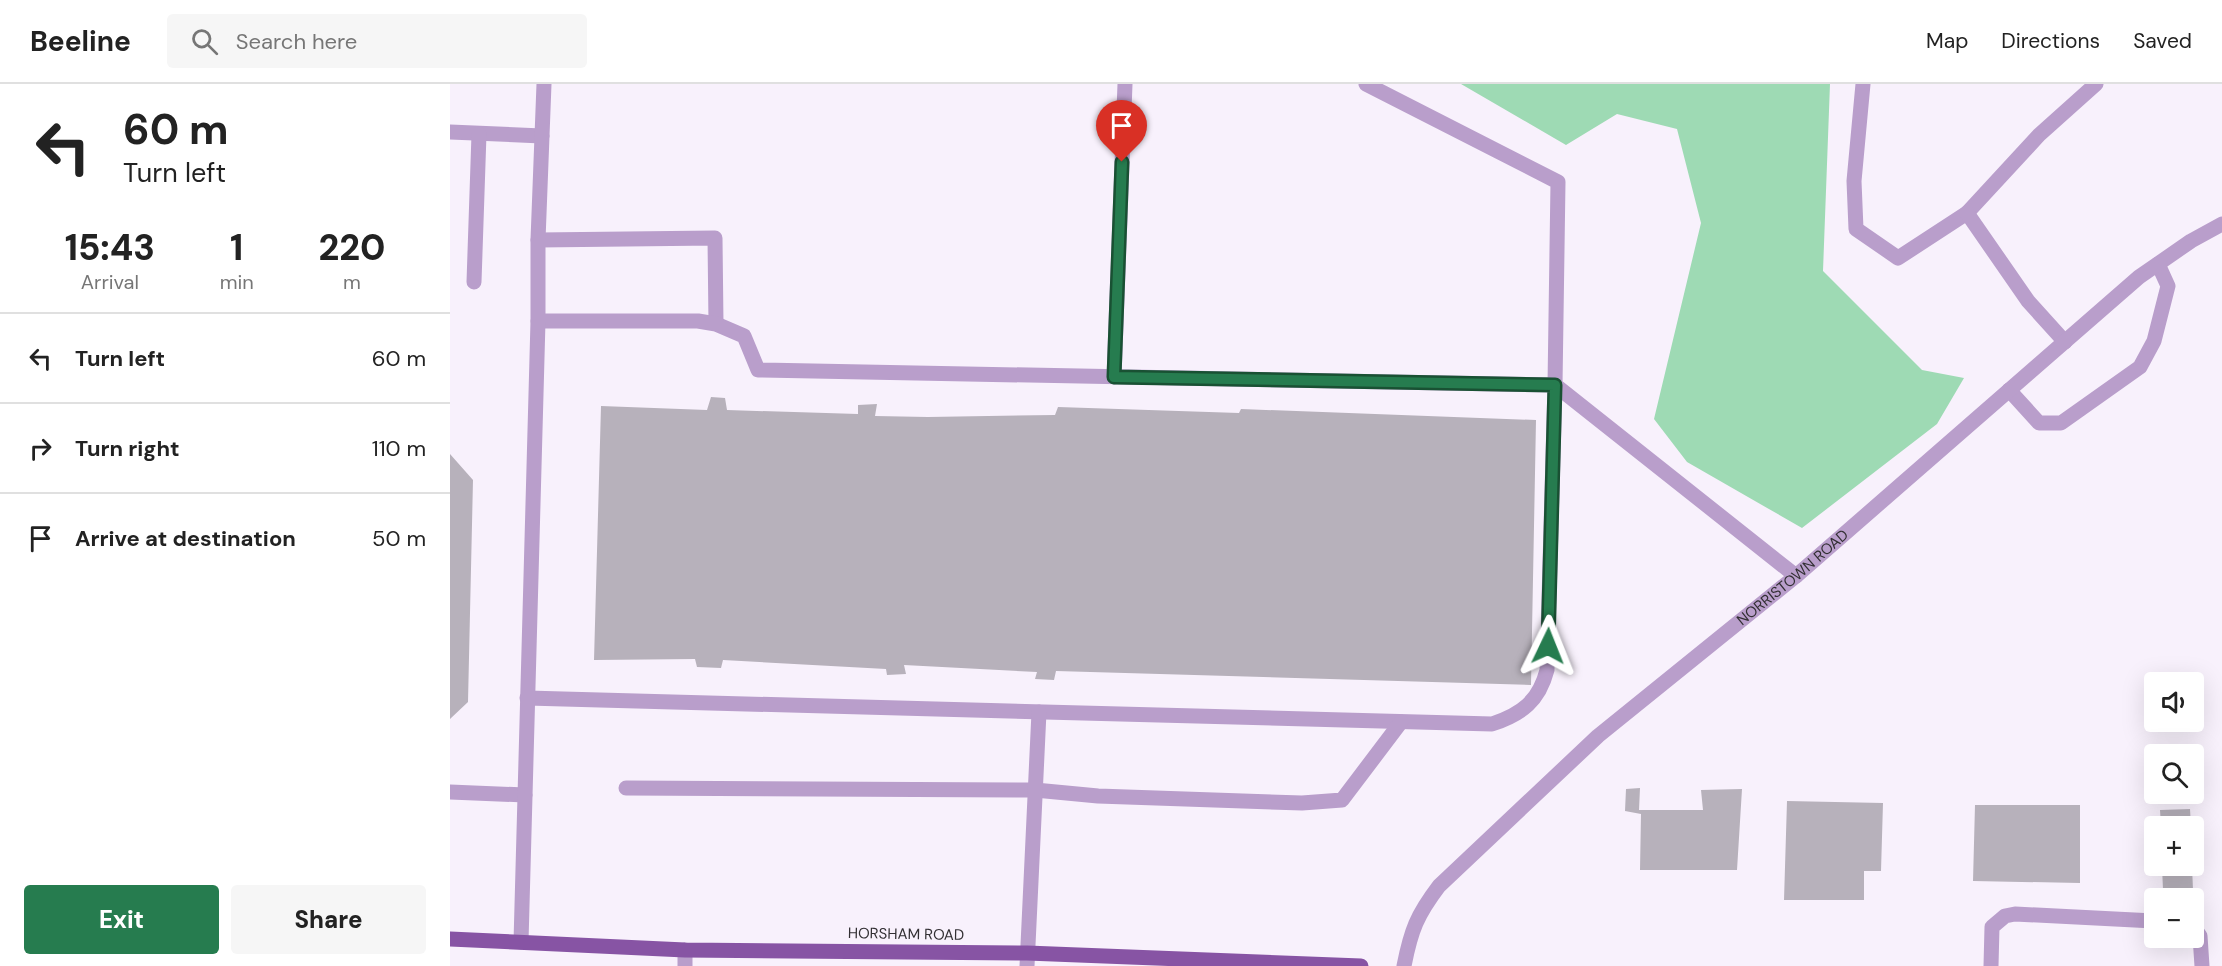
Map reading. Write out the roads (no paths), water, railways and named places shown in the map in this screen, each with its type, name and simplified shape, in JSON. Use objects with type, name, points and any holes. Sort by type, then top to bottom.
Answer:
[{"type":"main road","name":"HORSHAM ROAD","points":[[450,939],[685,950],[1361,966]]},
{"type":"street","points":[[521,942],[538,321],[537,240],[544,84]]},
{"type":"street","points":[[1114,377],[1125,84]]},
{"type":"street","points":[[527,698],[1492,724],[1518,713],[1532,702],[1543,686],[1547,670],[1558,182],[1366,84]]},
{"type":"street","points":[[1863,84],[1854,181],[1856,229],[1899,258],[1967,213],[2039,135],[2096,84]]},
{"type":"street","points":[[450,132],[542,136]]},
{"type":"street","points":[[474,282],[479,134]]},
{"type":"street","points":[[1967,213],[2028,301],[2065,342]]},
{"type":"street","name":"NORRISTOWN ROAD","points":[[1404,966],[1414,924],[1425,904],[1439,886],[1598,736],[1796,576],[2139,277],[2222,224]]},
{"type":"street","points":[[537,240],[715,238],[716,324]]},
{"type":"street","points":[[2009,390],[2039,423],[2061,423],[2140,367],[2154,340],[2168,286],[2158,264]]},
{"type":"street","points":[[538,321],[698,321],[716,324],[744,336],[758,370],[1555,385],[1796,576]]},
{"type":"street","points":[[1027,959],[1039,712]]},
{"type":"street","points":[[627,788],[1035,790],[1098,796],[1302,803],[1342,800],[1401,722]]},
{"type":"street","points":[[450,792],[525,795]]},
{"type":"street","points":[[1991,966],[1992,927],[2005,916],[2016,914],[2144,920]]},
{"type":"street","points":[[2201,948],[2202,966]]},
{"type":"street","points":[[685,950],[685,966]]}]
